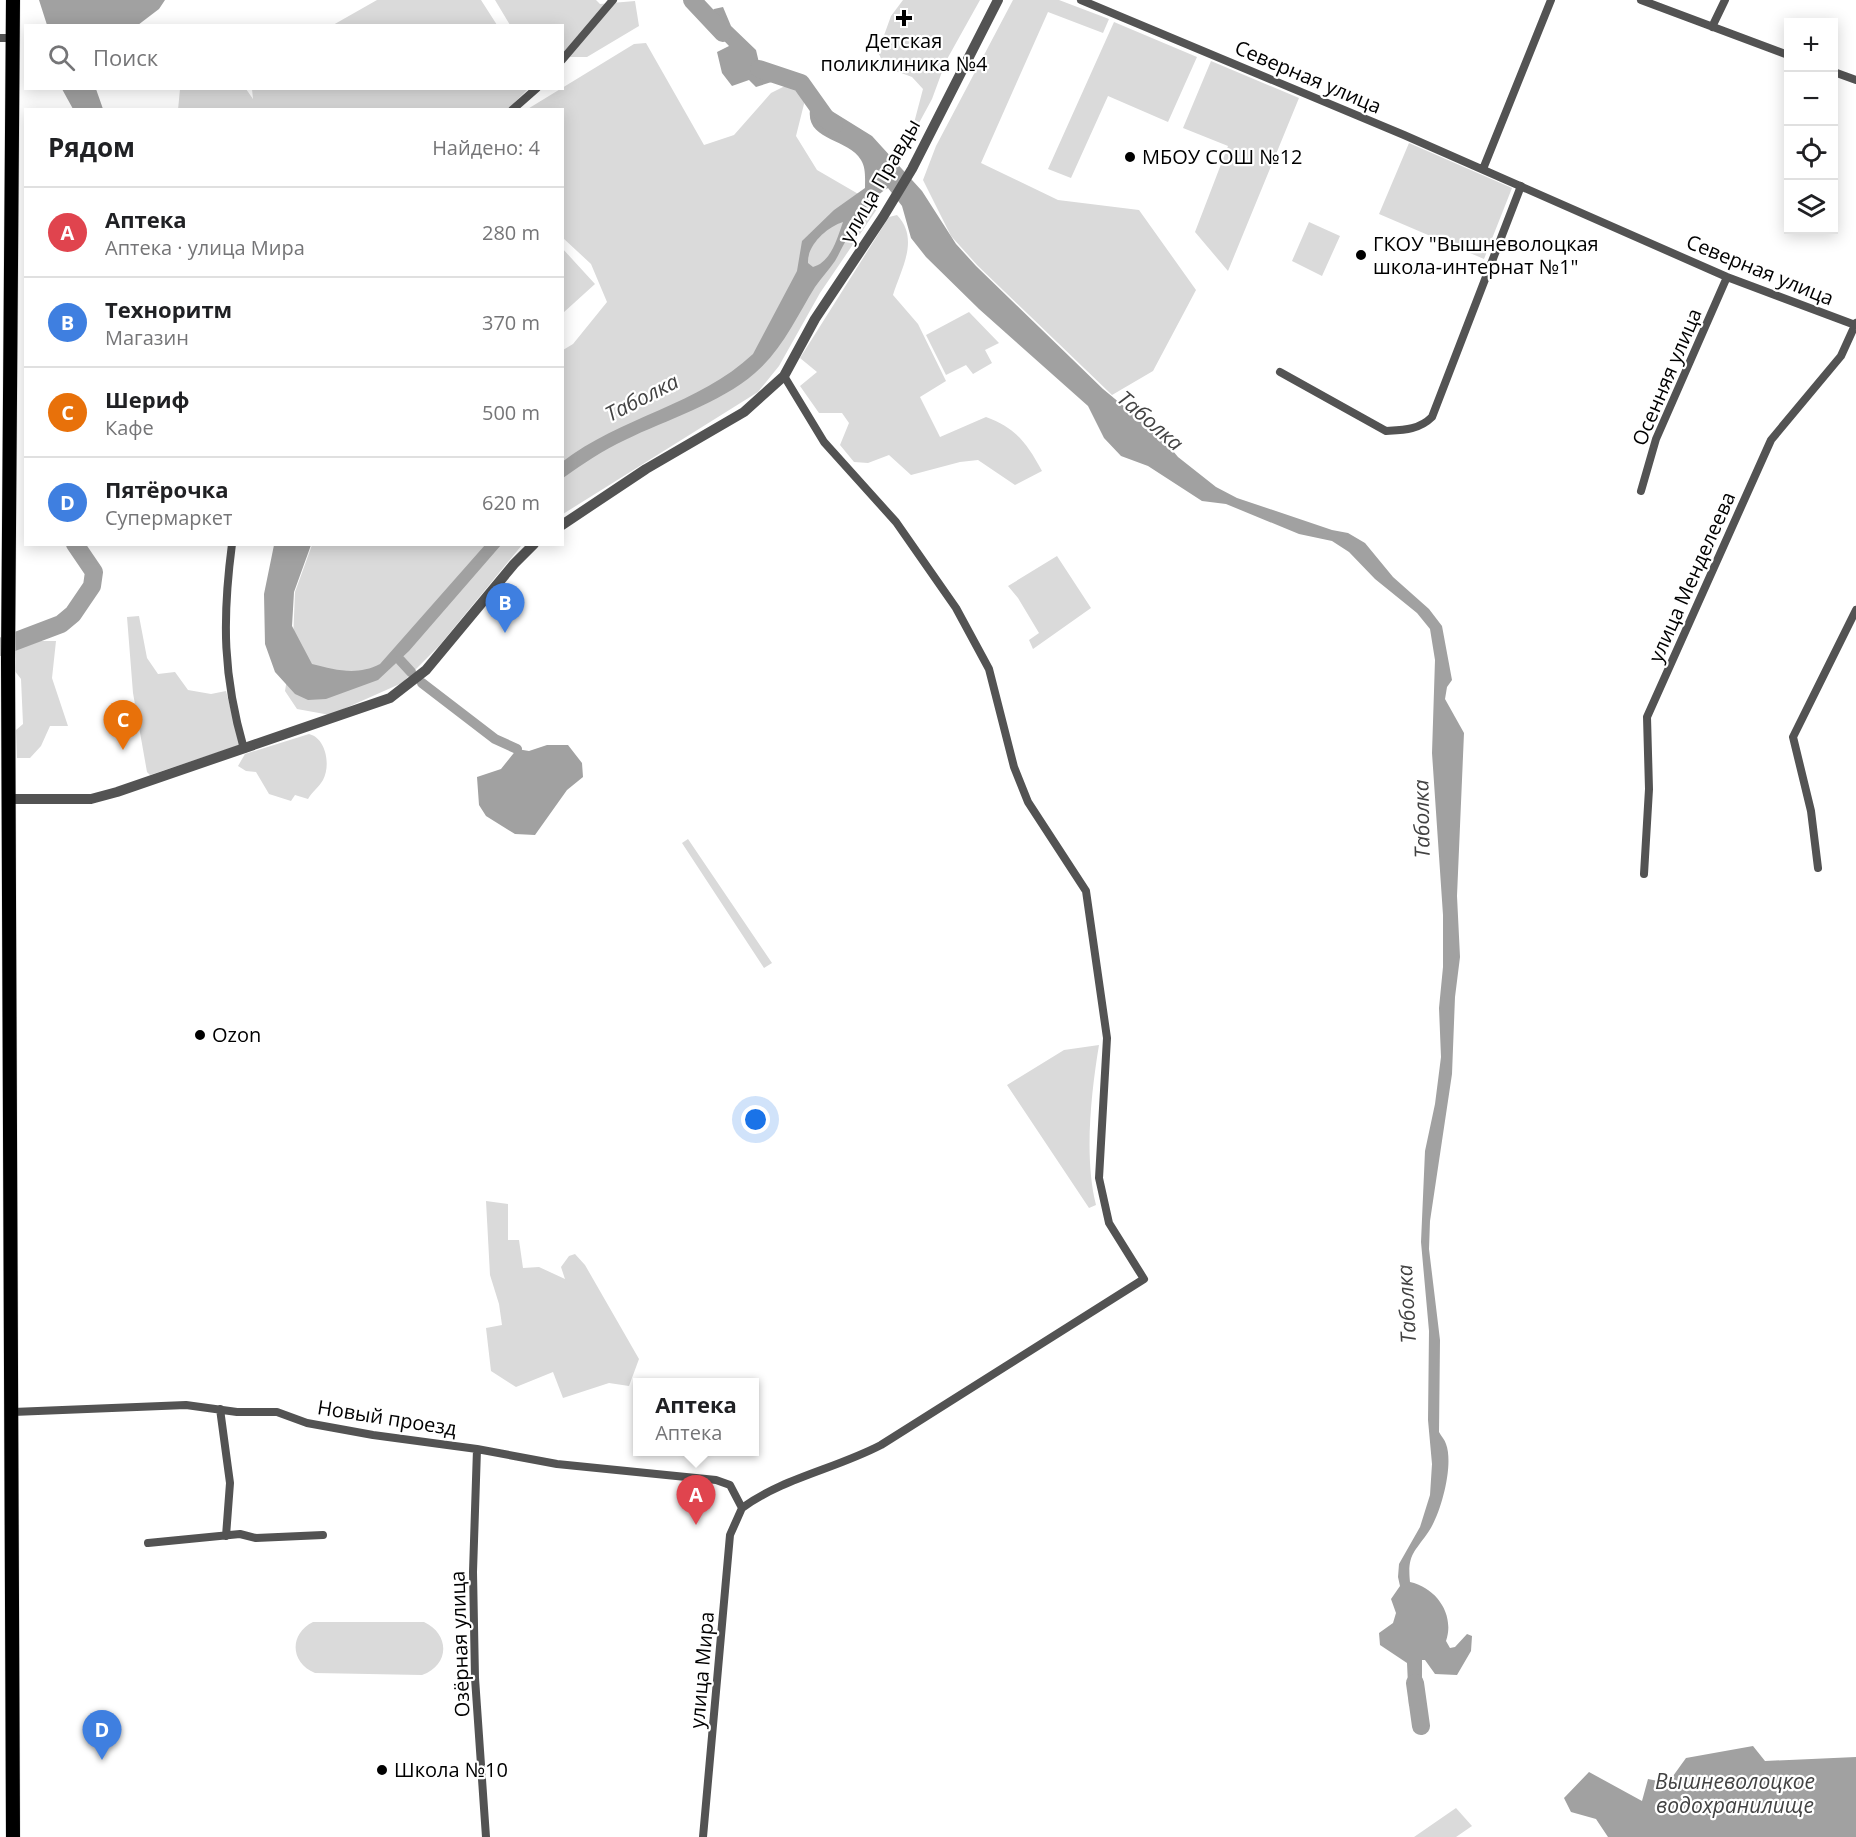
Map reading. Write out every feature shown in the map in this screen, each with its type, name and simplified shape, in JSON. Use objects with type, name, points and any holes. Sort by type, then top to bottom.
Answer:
[{"type":"highway","points":[[13,0],[6,38],[4,582],[8,632],[10,799],[13,1837]]},
{"type":"street","points":[[564,58],[613,0]]},
{"type":"street","name":"улица Правды","points":[[564,524],[646,469],[744,412],[784,376],[815,319],[867,242],[912,169],[998,0]]},
{"type":"street","name":"Северная улица","points":[[1081,0],[1521,186],[1726,277],[1855,324]]},
{"type":"street","points":[[1483,170],[1551,0]]},
{"type":"street","points":[[1641,0],[1784,54]]},
{"type":"street","points":[[1712,27],[1725,0]]},
{"type":"street","points":[[1838,74],[1856,80]]},
{"type":"street","points":[[514,108],[535,90]]},
{"type":"street","points":[[1280,372],[1386,431],[1406,430],[1427,422],[1432,417],[1521,186]]},
{"type":"street","name":"Осенняя улица","points":[[1641,491],[1656,439],[1726,277]]},
{"type":"street","name":"улица Менделеева","points":[[1644,874],[1649,789],[1647,717],[1771,440],[1841,356],[1855,324]]},
{"type":"street","points":[[742,1508],[765,1491],[855,1459],[881,1445],[1144,1280],[1109,1223],[1100,1178],[1107,1038],[1086,891],[1028,802],[1014,767],[989,669],[956,608],[896,522],[824,442],[784,376]]},
{"type":"street","points":[[232,546],[225,604],[227,678],[244,749]]},
{"type":"street","points":[[10,799],[91,798],[117,792],[369,707],[404,688],[426,670],[514,564],[532,546]]},
{"type":"street","points":[[1818,868],[1811,811],[1793,737],[1856,610]]},
{"type":"street","name":"Новый проезд","points":[[13,1412],[186,1405],[277,1412],[307,1423],[477,1449],[557,1464],[716,1480],[730,1485],[742,1508]]},
{"type":"street","points":[[220,1409],[230,1483],[225,1517],[226,1536]]},
{"type":"street","name":"Озёрная улица","points":[[477,1449],[473,1572],[475,1678],[486,1837]]},
{"type":"street","name":"улица Мира","points":[[703,1837],[730,1535],[742,1508]]},
{"type":"street","points":[[148,1542],[240,1534],[256,1538],[323,1535]]},
{"type":"shaded area","points":[[377,0],[481,0],[496,24],[335,24]]},
{"type":"shaded area","points":[[495,0],[596,0],[600,4],[635,1],[639,26],[587,57],[564,57],[564,24],[509,24]]},
{"type":"shaded area","points":[[903,0],[980,0],[946,61],[932,99],[919,123],[914,123],[923,89],[912,77],[885,67],[878,52],[891,16]]},
{"type":"shaded area","points":[[1013,0],[1059,0],[1109,19],[1103,33],[1048,12],[981,163],[1058,200],[1139,210],[1196,290],[1153,371],[1112,395],[978,266],[951,236],[923,180],[936,146]]},
{"type":"shaded area","points":[[1114,22],[1197,57],[1168,122],[1108,96],[1071,178],[1048,169]]},
{"type":"shaded area","points":[[646,43],[704,145],[734,135],[771,93],[791,83],[805,100],[796,136],[817,170],[879,206],[820,293],[779,366],[758,392],[564,513],[564,349],[573,344],[607,302],[591,264],[564,239],[564,108],[529,108],[559,90],[564,90],[564,87],[634,44]]},
{"type":"shaded area","points":[[1211,61],[1299,98],[1228,271],[1195,232],[1228,146],[1183,128]]},
{"type":"shaded area","points":[[180,90],[247,90],[253,99],[252,90],[527,90],[509,108],[178,108]]},
{"type":"shaded area","points":[[1409,143],[1512,188],[1484,259],[1379,214]]},
{"type":"shaded area","points":[[897,215],[904,224],[908,244],[904,265],[893,295],[918,324],[946,381],[920,397],[940,437],[986,417],[1005,426],[1020,438],[1042,471],[1015,485],[978,460],[960,462],[911,475],[889,455],[868,463],[854,462],[840,445],[849,423],[842,413],[819,413],[800,386],[817,372],[800,358],[889,217]]},
{"type":"shaded area","points":[[1309,222],[1340,236],[1322,276],[1292,261]]},
{"type":"shaded area","points":[[564,250],[595,284],[564,312]]},
{"type":"shaded area","points":[[969,312],[999,343],[985,350],[992,363],[973,374],[966,365],[946,375],[926,335]]},
{"type":"shaded area","points":[[312,546],[521,546],[439,646],[402,683],[330,715],[297,709],[285,691],[293,641],[295,592]]},
{"type":"shaded area","points":[[1057,556],[1091,608],[1033,649],[1029,640],[1039,633],[1008,586]]},
{"type":"shaded area","points":[[139,616],[147,658],[158,674],[175,672],[188,690],[211,694],[226,691],[240,745],[150,775],[147,772],[133,693],[127,617]]},
{"type":"shaded area","points":[[29,641],[56,641],[52,678],[68,726],[50,726],[41,746],[30,758],[17,758],[16,730],[23,724],[21,679],[14,670],[15,648]]},
{"type":"shaded area","points":[[309,734],[323,746],[327,767],[323,780],[308,799],[295,795],[291,801],[269,794],[256,772],[246,771],[238,766],[245,754]]},
{"type":"shaded area","points":[[688,839],[772,963],[764,968],[682,843]]},
{"type":"shaded area","points":[[1099,1045],[1090,1125],[1090,1167],[1096,1205],[1089,1208],[1007,1085],[1064,1050]]},
{"type":"shaded area","points":[[486,1201],[508,1204],[508,1240],[519,1240],[523,1268],[539,1267],[565,1279],[561,1267],[569,1256],[575,1254],[585,1265],[639,1359],[629,1386],[609,1383],[563,1398],[553,1372],[516,1387],[491,1371],[486,1328],[502,1325],[499,1304],[490,1275]]},
{"type":"shaded area","points":[[313,1622],[424,1622],[439,1634],[442,1641],[442,1657],[438,1664],[422,1675],[315,1673],[301,1662],[296,1648],[296,1641],[300,1634]]},
{"type":"shaded area","points":[[1456,1808],[1472,1826],[1456,1837],[1414,1837]]},
{"type":"water","points":[[39,0],[165,0],[159,9],[139,24],[47,24]]},
{"type":"water","points":[[723,7],[731,26],[756,50],[760,67],[780,73],[781,79],[756,87],[749,80],[732,86],[722,73],[717,52],[729,46],[710,26],[707,16],[714,9]]},
{"type":"water","points":[[63,90],[96,90],[103,108],[72,108]]},
{"type":"water","points":[[822,105],[872,136],[922,191],[956,244],[976,266],[1103,389],[1162,438],[1178,457],[1216,487],[1237,498],[1332,530],[1348,533],[1365,543],[1393,577],[1429,609],[1442,626],[1452,680],[1447,687],[1445,699],[1464,733],[1457,896],[1460,957],[1455,997],[1452,1074],[1430,1221],[1429,1249],[1440,1340],[1439,1432],[1446,1444],[1448,1464],[1445,1489],[1438,1513],[1413,1554],[1409,1573],[1410,1582],[1428,1590],[1442,1604],[1448,1622],[1446,1641],[1450,1648],[1455,1647],[1467,1634],[1472,1636],[1471,1651],[1457,1675],[1435,1674],[1425,1660],[1422,1660],[1422,1706],[1409,1706],[1407,1663],[1380,1645],[1379,1633],[1393,1623],[1396,1613],[1391,1599],[1400,1586],[1399,1564],[1420,1527],[1430,1495],[1432,1464],[1428,1420],[1429,1331],[1421,1242],[1425,1151],[1435,1104],[1441,1057],[1439,1008],[1443,967],[1443,915],[1432,753],[1435,660],[1430,629],[1417,613],[1375,579],[1349,552],[1332,541],[1299,534],[1226,504],[1202,501],[1148,466],[1121,456],[1104,438],[1088,406],[979,309],[926,257],[911,238],[902,206],[888,188],[878,195],[863,212],[835,261],[815,287],[781,343],[755,373],[726,394],[609,448],[564,477],[564,461],[609,433],[709,386],[753,354],[797,271],[802,241],[834,210],[865,188],[861,160],[847,147],[821,134],[814,128],[810,110]],"holes":[[[843,222],[832,249],[819,264],[813,267],[808,263],[814,243],[825,232]]]},
{"type":"water","points":[[274,546],[311,546],[294,592],[292,626],[312,664],[338,670],[363,670],[380,664],[484,546],[500,546],[409,651],[378,680],[326,699],[308,700],[295,694],[275,672],[265,644],[264,594]]},
{"type":"water","points":[[547,745],[568,745],[582,763],[583,777],[567,790],[535,835],[515,834],[486,816],[479,805],[477,777],[501,769],[517,749],[529,751]]},
{"type":"water","name":"Вышневолоцкое водохранилище","points":[[1753,1746],[1765,1761],[1856,1757],[1856,1837],[1608,1837],[1596,1819],[1571,1812],[1564,1798],[1589,1772],[1642,1801],[1648,1779],[1668,1783],[1686,1758]]},
{"type":"waterway","name":"Таболка","points":[[692,0],[723,33]]},
{"type":"waterway","name":"Таболка","points":[[759,69],[801,83],[828,121],[834,125]]},
{"type":"waterway","points":[[0,647],[61,624],[73,614],[92,586],[94,572],[76,546]]},
{"type":"waterway","points":[[400,660],[411,672]]},
{"type":"waterway","points":[[422,683],[495,739],[517,749]]},
{"type":"waterway","name":"Таболка","points":[[1415,1683],[1421,1726]]},
{"type":"place","name":"Детская поликлиника №4","points":[[904,18]]},
{"type":"place","name":"МБОУ СОШ №12","points":[[1130,157]]},
{"type":"place","name":"ГКОУ \"Вышневолоцкая школа-интернат №1\"","points":[[1361,255]]},
{"type":"place","name":"Техноритм","points":[[505,633]]},
{"type":"place","name":"Шериф","points":[[123,750]]},
{"type":"place","name":"Ozon","points":[[200,1035]]},
{"type":"place","name":"Аптека","points":[[696,1525]]},
{"type":"place","name":"Пятёрочка","points":[[102,1760]]},
{"type":"place","name":"Школа №10","points":[[382,1770]]}]
